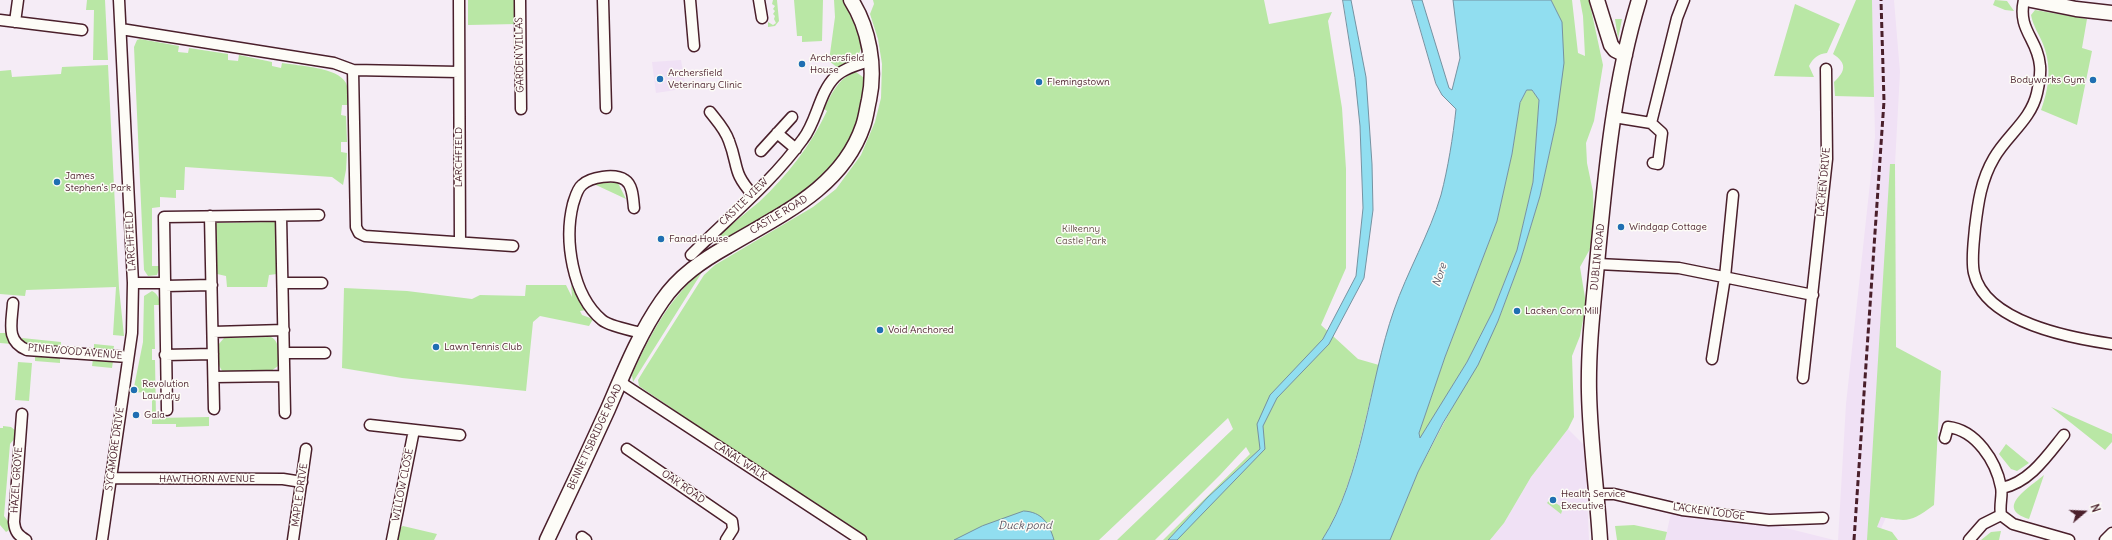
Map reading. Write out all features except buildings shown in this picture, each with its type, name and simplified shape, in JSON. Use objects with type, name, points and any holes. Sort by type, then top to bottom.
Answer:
[{"type":"main road","name":"CASTLE ROAD","points":[[642,333],[662,300],[683,276],[704,259],[804,201],[829,181],[849,154],[863,127],[871,89],[871,61],[867,33],[851,0]]},
{"type":"main road","points":[[1597,0],[1611,45],[1615,50],[1625,55]]},
{"type":"main road","name":"DUBLIN ROAD","points":[[1600,540],[1589,394],[1589,346],[1614,117],[1625,55],[1639,0]]},
{"type":"main road","points":[[2030,0],[2076,9],[2112,13]]},
{"type":"main road","name":"BENNETTSBRIDGE ROAD","points":[[547,540],[642,333]]},
{"type":"street","points":[[15,22],[18,0]]},
{"type":"street","name":"LARCHFIELD","points":[[119,0],[133,283],[132,333],[128,357]]},
{"type":"street","name":"LARCHFIELD","points":[[459,0],[460,242]]},
{"type":"street","name":"GARDEN VILLAS","points":[[520,0],[521,109]]},
{"type":"street","points":[[603,0],[606,108]]},
{"type":"street","points":[[690,0],[694,46]]},
{"type":"street","points":[[759,0],[762,18]]},
{"type":"street","points":[[1652,123],[1677,18],[1684,0]]},
{"type":"street","points":[[2024,0],[2022,20],[2038,59],[2040,79],[2037,94],[2031,109],[2023,122],[1994,158],[1979,193],[1974,236],[1974,273],[1980,288],[1993,305],[2016,319],[2083,340],[2112,344]]},
{"type":"street","points":[[0,20],[82,30]]},
{"type":"street","points":[[121,29],[334,63],[354,70],[459,72]]},
{"type":"street","name":"CASTLE VIEW","points":[[691,255],[753,195],[796,149],[815,118],[826,91],[835,77],[852,66],[871,61]]},
{"type":"street","name":"LACKEN DRIVE","points":[[1803,378],[1827,159],[1826,69]]},
{"type":"street","points":[[354,70],[356,227],[359,233],[365,236],[513,246]]},
{"type":"street","points":[[710,112],[724,129],[729,140],[736,172],[740,181],[753,195]]},
{"type":"street","points":[[761,151],[792,117]]},
{"type":"street","points":[[1614,117],[1652,123],[1662,133],[1658,164],[1653,163]]},
{"type":"street","points":[[777,133],[796,149]]},
{"type":"street","points":[[634,208],[631,188],[625,180],[615,176],[591,179],[581,185],[575,197],[569,220],[571,256],[580,288],[592,309],[603,321],[642,333]]},
{"type":"street","points":[[1712,359],[1725,277],[1733,195]]},
{"type":"street","points":[[167,410],[164,217],[319,215]]},
{"type":"street","points":[[210,216],[214,409]]},
{"type":"street","points":[[281,216],[285,413]]},
{"type":"street","points":[[1598,264],[1679,268],[1813,296]]},
{"type":"street","points":[[133,283],[212,285]]},
{"type":"street","points":[[283,283],[322,283]]},
{"type":"street","name":"PINEWOOD AVENUE","points":[[13,303],[12,335],[16,344],[20,347],[27,350],[128,357]]},
{"type":"street","points":[[213,332],[284,330]]},
{"type":"street","points":[[284,353],[325,353]]},
{"type":"street","points":[[166,355],[213,354]]},
{"type":"street","name":"SYCAMORE DRIVE","points":[[102,540],[128,357]]},
{"type":"street","points":[[214,377],[284,376]]},
{"type":"street","name":"CANAL WALK","points":[[620,382],[861,540]]},
{"type":"street","name":"HAZEL GROVE","points":[[22,414],[14,522],[18,535],[26,540]]},
{"type":"street","points":[[370,425],[460,435]]},
{"type":"street","points":[[1945,438],[1948,427],[1965,431],[1977,441],[1988,456],[2002,488],[1999,504],[2001,515],[2013,524],[2069,540]]},
{"type":"street","name":"WILLOW CLOSE","points":[[392,540],[414,430]]},
{"type":"street","points":[[2002,488],[2011,486],[2023,480],[2040,465],[2064,435]]},
{"type":"street","name":"MAPLE DRIVE","points":[[293,540],[306,449]]},
{"type":"street","name":"OAK ROAD","points":[[627,449],[732,521],[734,529],[726,540]]},
{"type":"street","name":"HAWTHORN AVENUE","points":[[111,478],[283,479],[302,482]]},
{"type":"street","name":"LACKEN LODGE","points":[[1597,494],[1614,494],[1682,510],[1769,520],[1823,518]]},
{"type":"street","points":[[1969,540],[1982,524],[2001,515]]},
{"type":"street","points":[[2105,540],[2112,532]]},
{"type":"shaded area","points":[[1872,0],[1894,0],[1900,72],[1895,164],[1896,347],[1887,515],[1876,540],[1838,540],[1846,404],[1875,137]]},
{"type":"shaded area","points":[[681,60],[685,83],[682,89],[656,93],[652,62]]},
{"type":"shaded area","name":"Health Service Executive","points":[[1568,429],[1585,446],[1589,540],[1490,540],[1504,523],[1531,477]]},
{"type":"shaded area","points":[[1671,513],[1695,518],[1763,525],[1770,524],[1834,540],[1665,540]]},
{"type":"green space","points":[[87,0],[105,0],[108,60],[93,60],[94,10],[86,10]]},
{"type":"green space","points":[[468,0],[517,0],[517,24],[468,25]]},
{"type":"green space","points":[[773,0],[777,0],[779,21],[775,26],[768,27],[768,22],[773,25],[776,23],[774,19],[775,16],[773,14],[775,11],[773,9],[775,6],[772,4]]},
{"type":"green space","points":[[794,0],[823,0],[822,41],[802,42],[802,36],[797,36]]},
{"type":"green space","points":[[834,0],[843,0],[854,17],[863,44],[858,56],[838,68],[829,61],[835,17]]},
{"type":"green space","name":"Kilkenny Castle Park","points":[[873,0],[1264,0],[1269,24],[1332,12],[1328,21],[1342,108],[1346,169],[1346,268],[1321,325],[1358,359],[1379,365],[1350,478],[1333,520],[1322,540],[1177,540],[1252,456],[1208,497],[1168,540],[1163,540],[1250,454],[1246,447],[1155,540],[1117,540],[1233,429],[1228,418],[1099,540],[865,540],[639,386],[638,380],[704,275],[715,265],[813,207],[836,189],[861,155],[875,122],[881,98],[882,64],[878,39],[870,14],[874,4]]},
{"type":"green space","points":[[1551,0],[1572,0],[1578,53],[1585,56],[1583,16],[1580,0],[1589,0],[1603,65],[1594,121],[1586,143],[1587,163],[1593,192],[1594,232],[1590,249],[1580,267],[1586,304],[1580,336],[1572,356],[1574,417],[1568,429],[1531,477],[1504,523],[1490,540],[1390,540],[1418,472],[1498,321],[1520,262],[1540,196],[1556,123],[1562,22]]},
{"type":"green space","points":[[1856,0],[1872,0],[1874,97],[1835,96],[1834,82],[1843,71],[1843,64],[1838,57],[1833,54]]},
{"type":"green space","points":[[1995,0],[2007,1],[2014,11],[2005,10],[1993,5]]},
{"type":"green space","points":[[1795,4],[1840,24],[1827,53],[1816,57],[1809,66],[1814,77],[1774,76]]},
{"type":"green space","points":[[2035,10],[2087,19],[2082,48],[2092,51],[2077,125],[2041,110],[2048,86],[2048,61],[2043,44],[2033,23],[2031,15]]},
{"type":"green space","points":[[1615,19],[1622,19],[1618,39]]},
{"type":"green space","points":[[140,39],[179,46],[178,52],[188,53],[189,48],[228,54],[228,60],[238,61],[239,55],[272,62],[272,66],[281,68],[282,63],[327,70],[342,78],[346,83],[348,91],[347,105],[342,105],[341,115],[346,116],[347,142],[341,142],[341,152],[347,153],[343,185],[332,177],[185,167],[184,190],[176,190],[176,198],[160,197],[160,207],[152,208],[152,266],[160,266],[157,275],[148,276],[144,270],[134,47],[137,40]]},
{"type":"green space","name":"James Stephen's Park","points":[[108,65],[119,288],[124,336],[113,335],[116,287],[26,290],[25,296],[0,294],[0,71],[11,70],[12,77],[61,74],[62,67]]},
{"type":"green space","points":[[856,72],[867,80],[859,119],[855,131],[844,152],[830,170],[795,200],[775,213],[714,247],[716,238],[759,202],[798,160],[821,124],[827,111],[824,109],[837,86],[850,74]]},
{"type":"green space","points":[[1527,90],[1532,90],[1539,100],[1533,182],[1517,250],[1493,311],[1467,362],[1420,439],[1419,433],[1445,357],[1497,221],[1512,154],[1520,103]]},
{"type":"green space","points":[[1890,164],[1895,164],[1896,347],[1941,371],[1934,505],[1915,518],[1898,520],[1881,517],[1877,527],[1892,532],[1898,540],[1867,540]]},
{"type":"green space","points":[[595,183],[618,183],[626,199],[596,185]]},
{"type":"green space","points":[[275,222],[277,274],[269,275],[267,287],[227,287],[226,276],[217,274],[216,223]]},
{"type":"green space","points":[[704,269],[633,382],[632,375],[653,332],[681,292]]},
{"type":"green space","name":"Lawn Tennis Club","points":[[526,285],[566,285],[572,297],[571,285],[586,310],[580,311],[582,315],[593,319],[589,326],[540,316],[533,322],[526,391],[402,378],[342,368],[344,288],[407,291],[472,299],[480,295],[525,296]]},
{"type":"green space","points":[[152,291],[158,296],[160,305],[154,305],[155,349],[152,349],[152,360],[155,360],[156,418],[209,417],[209,426],[176,427],[176,424],[152,424],[152,393],[133,392],[143,342],[144,296]]},
{"type":"green space","points":[[0,333],[8,333],[12,344],[0,343]]},
{"type":"green space","points":[[271,337],[278,346],[278,366],[271,371],[225,373],[220,367],[218,360],[218,345],[224,338]]},
{"type":"green space","points":[[22,338],[61,342],[61,347],[27,345],[22,341]]},
{"type":"green space","points":[[94,344],[114,346],[113,351],[94,350]]},
{"type":"green space","points":[[35,354],[60,356],[60,363],[35,361]]},
{"type":"green space","points":[[93,359],[113,361],[112,368],[92,366]]},
{"type":"green space","points":[[18,362],[32,363],[29,401],[15,400]]},
{"type":"green space","points":[[2051,407],[2112,434],[2112,442],[2105,450]]},
{"type":"green space","points":[[3,426],[11,427],[16,431],[16,437],[10,444],[4,516],[10,524],[11,529],[6,532],[0,525],[0,428],[3,428]]},
{"type":"green space","points":[[2006,444],[2029,463],[2017,471],[2011,469],[1999,454]]},
{"type":"green space","points":[[2044,475],[2029,519],[2019,514],[2014,509],[2014,504],[2023,492]]},
{"type":"green space","points":[[1550,499],[1563,508],[1561,514],[1547,503]]},
{"type":"green space","points":[[1634,525],[1667,532],[1665,540],[1617,540],[1615,526]]},
{"type":"green space","points":[[403,526],[437,534],[434,540],[398,540],[400,528]]},
{"type":"green space","points":[[2001,531],[1999,540],[1981,540],[1991,532]]},
{"type":"water","points":[[1343,0],[1351,0],[1366,77],[1372,164],[1373,210],[1364,278],[1329,344],[1277,398],[1263,426],[1265,449],[1177,540],[1168,540],[1208,497],[1260,449],[1257,424],[1270,395],[1323,339],[1356,276],[1363,208],[1360,126],[1355,78]]},
{"type":"water","name":"Nore","points":[[1412,0],[1422,0],[1449,88],[1452,90],[1460,58],[1453,0],[1551,0],[1562,22],[1564,63],[1556,123],[1540,196],[1520,262],[1498,321],[1478,365],[1443,423],[1418,472],[1390,540],[1322,540],[1336,515],[1347,487],[1364,428],[1385,338],[1394,310],[1405,281],[1431,224],[1441,195],[1450,152],[1456,109],[1442,95],[1436,84]],"holes":[[[1527,90],[1532,90],[1539,100],[1533,182],[1517,250],[1493,311],[1467,362],[1420,438],[1419,433],[1445,357],[1497,221],[1512,154],[1520,103]]]},
{"type":"water","name":"Duck pond","points":[[1024,511],[1040,516],[1050,528],[1054,540],[954,540],[982,526]]},
{"type":"railway","points":[[1854,540],[1884,101],[1881,0]]},
{"type":"place","name":"Archersfield House","points":[[802,64]]},
{"type":"place","name":"Archersfield Veterinary Clinic","points":[[660,79]]},
{"type":"place","name":"Bodyworks Gym","points":[[2093,80]]},
{"type":"place","name":"Flemingstown","points":[[1039,82]]},
{"type":"place","name":"James Stephen's Park","points":[[57,182]]},
{"type":"place","name":"Windgap Cottage","points":[[1621,227]]},
{"type":"place","name":"Fanad House","points":[[661,239]]},
{"type":"place","name":"Lacken Corn Mill","points":[[1517,311]]},
{"type":"place","name":"Void Anchored","points":[[880,330]]},
{"type":"place","name":"Lawn Tennis Club","points":[[436,347]]},
{"type":"place","name":"Revolution Laundry","points":[[134,390]]},
{"type":"place","name":"Gala","points":[[136,415]]},
{"type":"place","name":"Health Service Executive","points":[[1553,500]]}]
